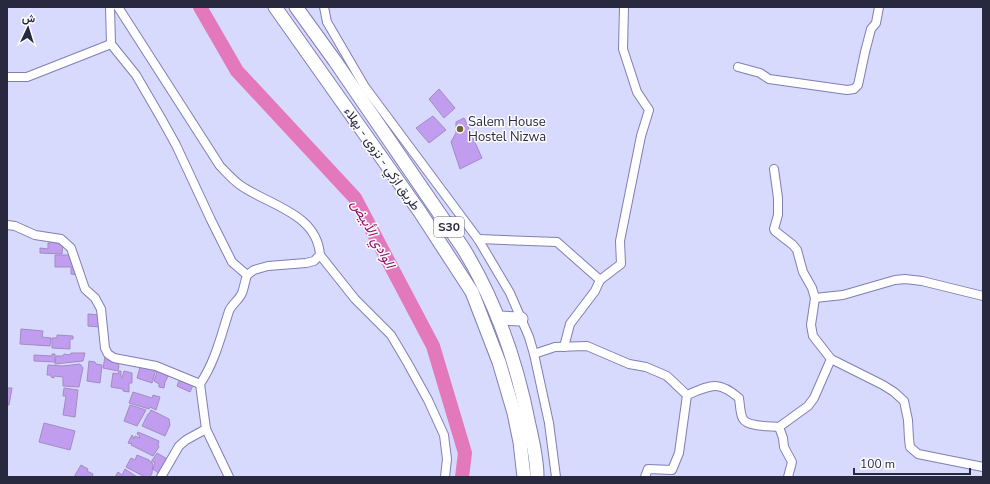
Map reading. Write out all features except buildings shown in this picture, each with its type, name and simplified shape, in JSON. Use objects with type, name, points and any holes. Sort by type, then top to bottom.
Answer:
[{"type":"main road","name":"طريق ازكي - نزوى - بهلاء","points":[[275,7],[420,212],[472,292],[499,362],[514,413],[520,442],[524,477]]},
{"type":"main road","name":"طريق ازكي - نزوى - بهلاء","points":[[296,7],[335,61],[463,248],[475,269],[498,318],[508,344],[525,404],[532,438],[536,477]]},
{"type":"main road","points":[[308,7],[335,61]]},
{"type":"main road","points":[[498,318],[521,319]]},
{"type":"street","points":[[110,7],[111,44],[136,75],[176,145],[232,262],[247,275]]},
{"type":"street","points":[[118,7],[220,166],[240,185],[288,211],[307,225],[316,237],[320,255],[355,299],[391,335],[428,400],[444,434],[447,459],[445,477]]},
{"type":"street","points":[[324,7],[327,22],[365,87],[478,239],[510,293],[534,354],[549,423],[556,477]]},
{"type":"street","points":[[564,347],[570,324],[595,291],[600,280],[621,264],[620,241],[641,136],[649,110],[637,92],[623,49],[624,7]]},
{"type":"street","points":[[738,67],[760,73],[769,79],[847,90],[854,89],[858,85],[871,29],[876,23],[879,7]]},
{"type":"street","points":[[7,77],[27,78],[111,44]]},
{"type":"street","points":[[774,169],[778,198],[778,216],[774,229],[797,250],[803,272],[812,288],[815,298],[811,325],[813,336],[831,359],[883,385],[894,392],[904,402],[908,420],[910,447],[918,454],[983,466]]},
{"type":"street","points":[[7,225],[16,226],[35,235],[61,239],[71,248],[86,289],[95,298],[101,309],[105,348],[108,354],[114,358],[156,366],[200,384]]},
{"type":"street","points":[[478,239],[557,242],[600,280]]},
{"type":"street","points":[[229,477],[206,429],[200,384],[210,370],[230,310],[234,302],[241,294],[247,275],[254,270],[268,266],[306,263],[314,261],[320,255]]},
{"type":"street","points":[[815,298],[843,295],[895,280],[905,279],[922,281],[983,296]]},
{"type":"street","points":[[534,354],[555,347],[587,346],[629,364],[646,367],[667,376],[687,395]]},
{"type":"street","points":[[687,395],[711,385],[728,388],[740,398],[744,421],[750,424],[779,427],[808,406],[814,398],[831,359]]},
{"type":"street","points":[[645,477],[648,469],[672,470],[679,453],[687,395]]},
{"type":"street","points":[[779,427],[783,438],[784,447],[792,462],[788,477]]},
{"type":"street","points":[[161,477],[179,446],[186,440],[206,429]]},
{"type":"waterway","name":"الوادي الأبيض","points":[[200,7],[237,71],[355,198],[433,346],[465,453],[462,477]]},
{"type":"place","name":"Salem House Hostel Nizwa","points":[[460,129]]}]
